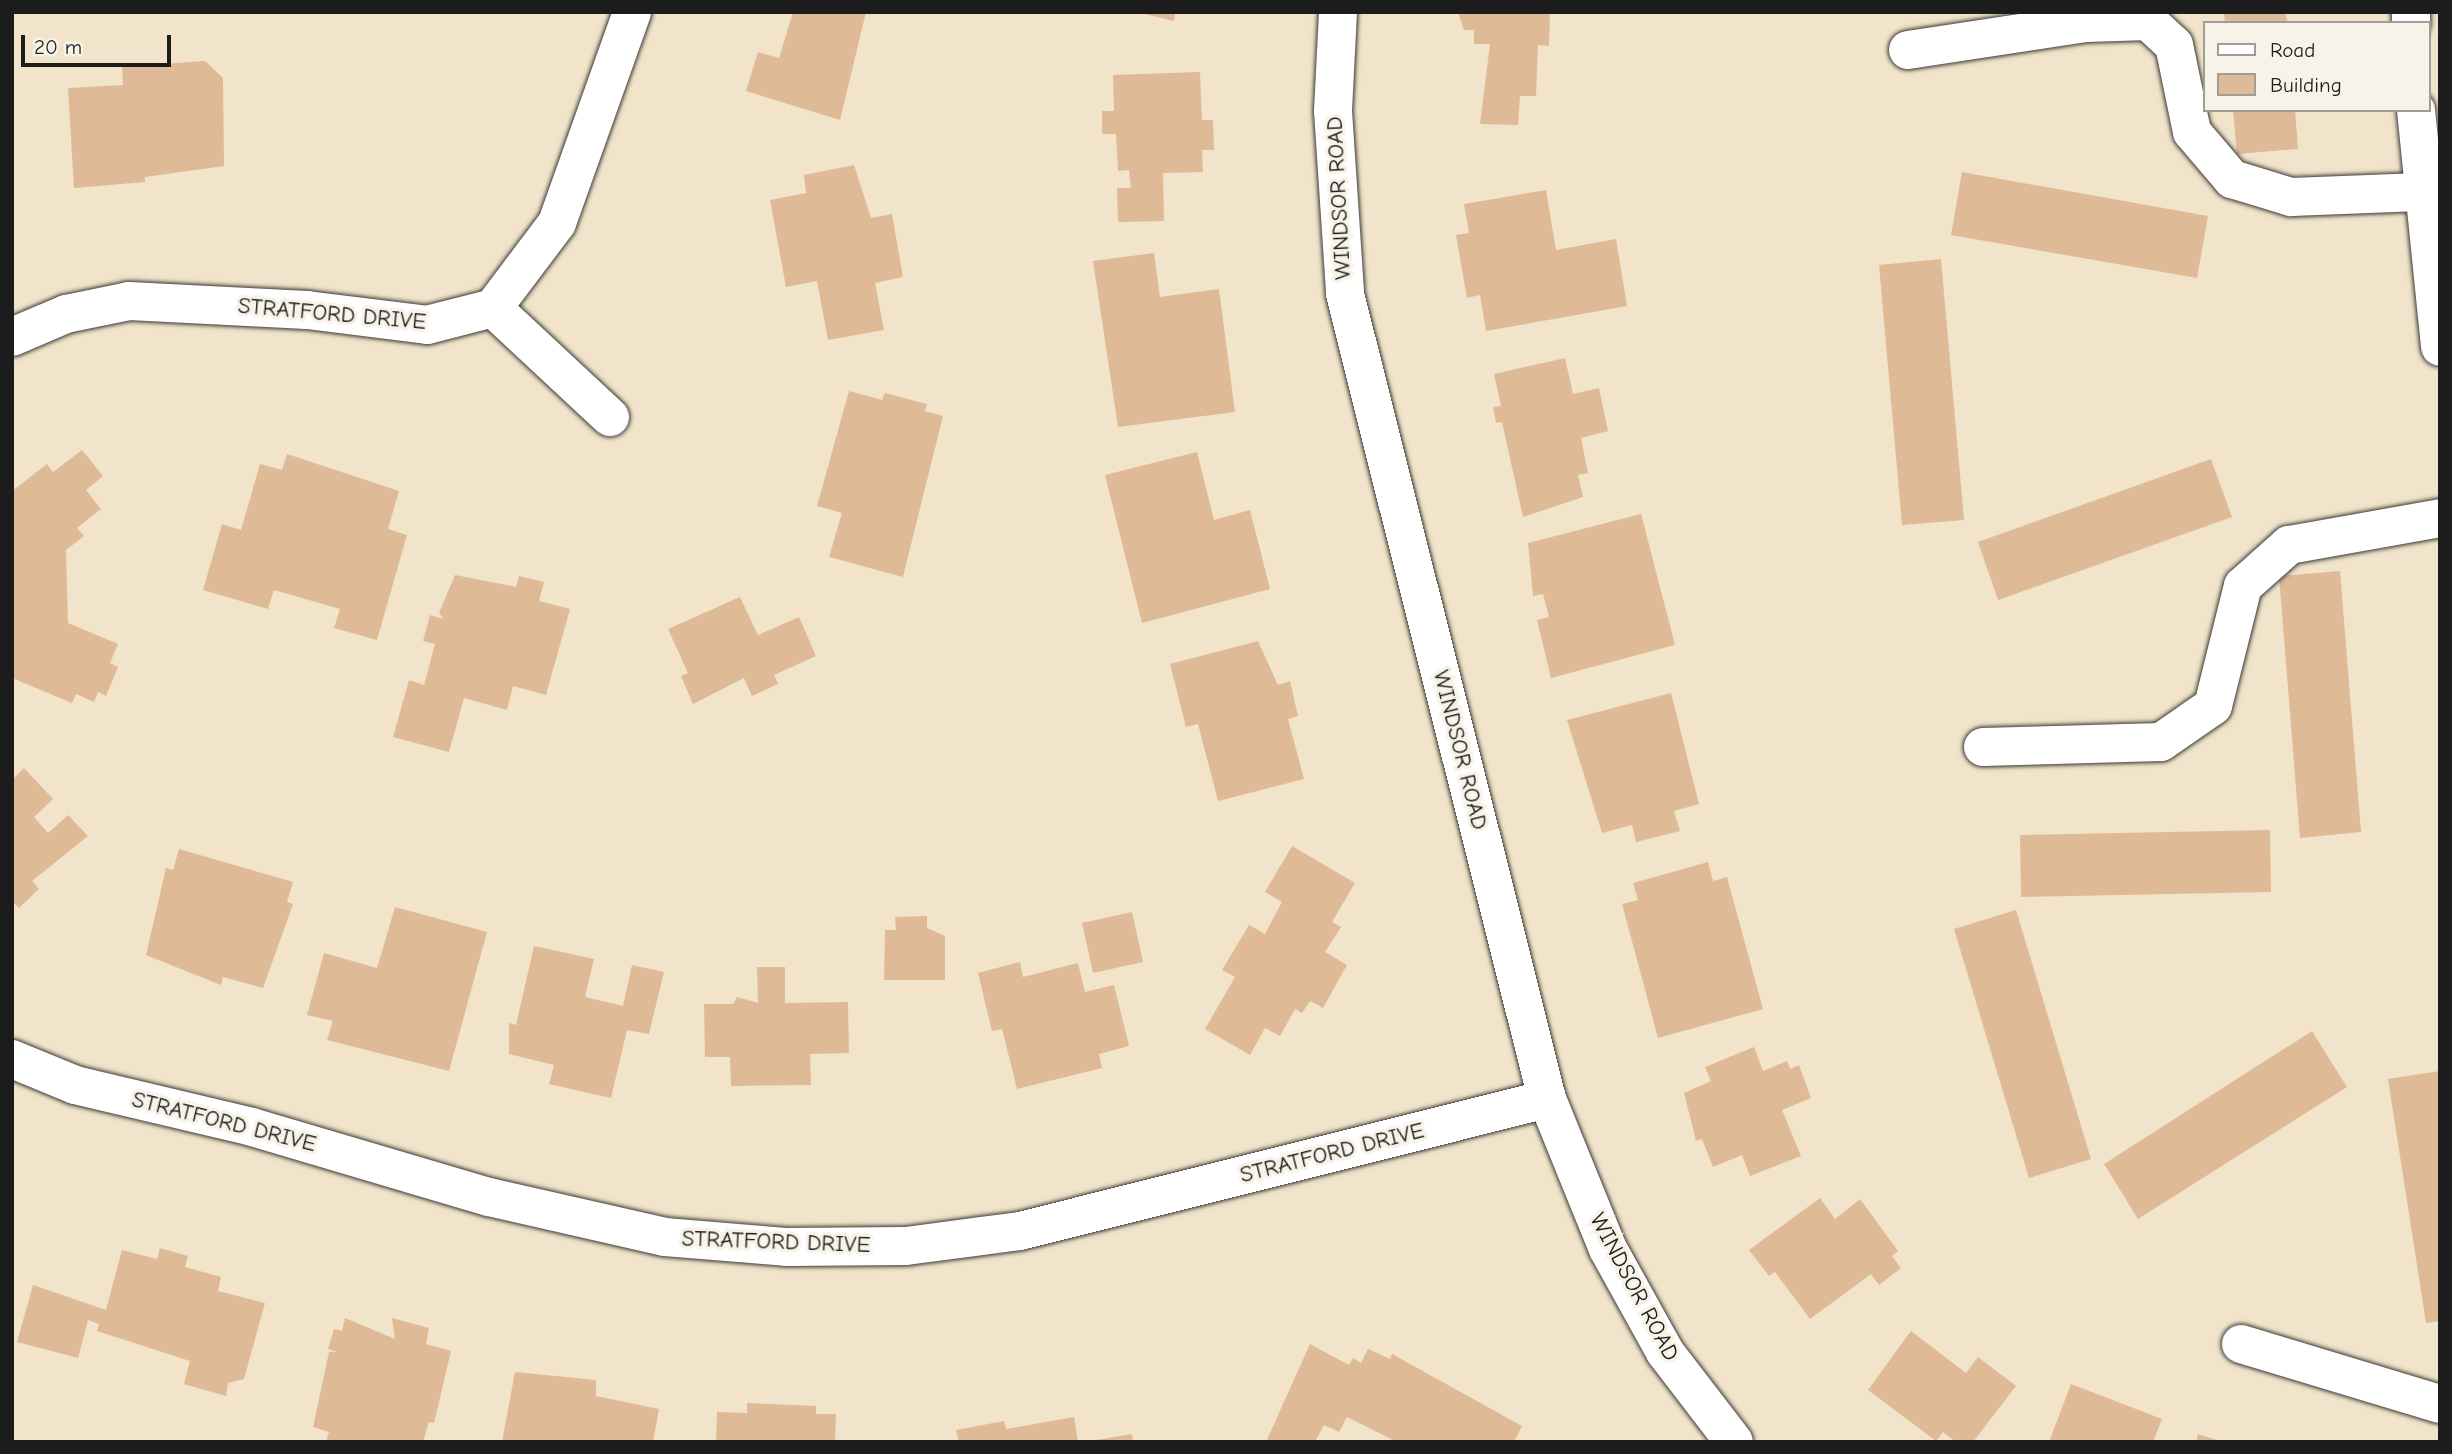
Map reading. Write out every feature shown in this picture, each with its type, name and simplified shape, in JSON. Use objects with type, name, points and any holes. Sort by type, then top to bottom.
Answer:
[{"type":"street","points":[[610,416],[493,308],[557,223],[632,12]]},
{"type":"street","name":"WINDSOR ROAD","points":[[1338,12],[1334,111],[1345,294],[1547,1099],[1608,1249],[1665,1352],[1734,1442]]},
{"type":"street","points":[[1908,50],[2086,23],[2148,21],[2174,45],[2192,132],[2232,179],[2291,197],[2421,192]]},
{"type":"street","points":[[2416,112],[2421,192],[2440,347]]},
{"type":"street","name":"STRATFORD DRIVE","points":[[12,337],[66,314],[129,301],[307,310],[427,326],[493,308]]},
{"type":"street","points":[[1983,747],[2161,742],[2213,706],[2243,586],[2289,545],[2440,518]]},
{"type":"street","name":"STRATFORD DRIVE","points":[[12,1059],[75,1085],[252,1127],[489,1197],[665,1237],[786,1247],[906,1246],[1020,1231],[1547,1099]]},
{"type":"street","points":[[2241,1344],[2440,1404]]},
{"type":"building","points":[[793,12],[866,12],[840,120],[746,91],[758,52],[779,58]]},
{"type":"building","points":[[1136,12],[1175,12],[1174,21]]},
{"type":"building","points":[[1458,12],[1550,13],[1549,46],[1538,45],[1536,96],[1520,96],[1518,125],[1480,124],[1490,44],[1474,44],[1474,30],[1464,30]]},
{"type":"building","points":[[2224,12],[2286,12],[2287,21],[2225,21]]},
{"type":"building","points":[[205,61],[223,78],[224,166],[145,177],[145,182],[74,188],[68,88],[123,85],[122,67]]},
{"type":"building","points":[[1200,72],[1202,120],[1213,120],[1214,150],[1202,150],[1203,172],[1163,173],[1164,221],[1118,222],[1117,188],[1131,188],[1129,170],[1118,171],[1116,134],[1102,134],[1102,111],[1114,111],[1113,75]]},
{"type":"building","points":[[2233,112],[2295,112],[2298,149],[2237,154]]},
{"type":"building","points":[[854,165],[871,218],[892,214],[903,277],[875,283],[884,330],[828,340],[817,281],[786,287],[770,200],[806,193],[804,175]]},
{"type":"building","points":[[1962,172],[2208,216],[2197,278],[1951,235]]},
{"type":"building","points":[[1546,190],[1556,250],[1616,239],[1627,306],[1486,331],[1480,295],[1467,298],[1456,235],[1469,233],[1464,204]]},
{"type":"building","points":[[1154,253],[1160,297],[1219,289],[1235,412],[1118,427],[1093,261]]},
{"type":"building","points":[[1941,259],[1964,520],[1902,525],[1879,265]]},
{"type":"building","points":[[1565,358],[1573,394],[1599,388],[1608,431],[1581,438],[1588,473],[1578,475],[1583,497],[1523,517],[1502,422],[1496,423],[1493,407],[1501,406],[1494,374]]},
{"type":"building","points":[[849,391],[882,400],[885,393],[927,404],[925,411],[943,416],[903,577],[829,557],[842,513],[817,506]]},
{"type":"building","points":[[82,450],[103,476],[86,490],[101,509],[77,528],[84,536],[66,550],[68,623],[118,644],[110,663],[118,667],[106,696],[98,692],[94,702],[76,694],[72,703],[12,678],[12,491],[47,464],[53,472]]},
{"type":"building","points":[[1197,452],[1214,520],[1250,510],[1270,589],[1142,623],[1105,475]]},
{"type":"building","points":[[287,454],[399,491],[388,529],[407,535],[377,640],[334,628],[340,609],[274,590],[268,609],[203,590],[222,524],[241,530],[260,464],[282,470]]},
{"type":"building","points":[[2211,459],[2232,517],[1998,600],[1978,542]]},
{"type":"building","points":[[1641,514],[1675,645],[1551,678],[1537,620],[1549,617],[1543,594],[1533,596],[1528,543]]},
{"type":"building","points":[[2340,571],[2361,832],[2300,838],[2279,576]]},
{"type":"building","points":[[455,575],[516,587],[519,576],[544,582],[539,601],[570,609],[546,695],[513,686],[507,710],[464,698],[449,752],[393,737],[409,680],[424,685],[435,644],[423,641],[430,615],[443,619],[439,613]]},
{"type":"building","points":[[740,597],[758,635],[799,617],[816,656],[774,675],[778,684],[752,696],[744,678],[693,704],[681,676],[688,673],[668,629]]},
{"type":"building","points":[[1258,641],[1278,685],[1290,681],[1298,716],[1288,719],[1304,779],[1218,801],[1198,724],[1186,727],[1170,664]]},
{"type":"building","points":[[1671,693],[1699,804],[1674,811],[1680,831],[1636,842],[1632,825],[1602,833],[1567,720]]},
{"type":"building","points":[[24,768],[53,799],[34,817],[48,833],[68,815],[88,836],[32,881],[39,889],[19,908],[12,901],[12,780]]},
{"type":"building","points":[[2270,830],[2271,892],[2021,897],[2020,835]]},
{"type":"building","points":[[1292,846],[1355,883],[1332,922],[1341,927],[1325,952],[1347,965],[1323,1008],[1310,1001],[1302,1013],[1295,1009],[1280,1036],[1265,1028],[1250,1055],[1205,1029],[1235,977],[1222,970],[1249,925],[1265,934],[1282,902],[1265,892]]},
{"type":"building","points":[[179,849],[293,882],[287,902],[293,904],[263,988],[223,977],[221,985],[146,955],[166,868],[173,870]]},
{"type":"building","points":[[1708,862],[1713,881],[1727,877],[1763,1009],[1658,1038],[1622,904],[1638,900],[1633,883]]},
{"type":"building","points":[[395,907],[487,932],[449,1071],[327,1040],[333,1021],[307,1015],[324,953],[377,968]]},
{"type":"building","points":[[2016,910],[2091,1159],[2029,1178],[1954,929]]},
{"type":"building","points":[[1132,912],[1143,962],[1093,973],[1082,923]]},
{"type":"building","points":[[927,916],[927,928],[945,936],[945,980],[884,980],[885,930],[896,930],[895,917]]},
{"type":"building","points":[[534,946],[594,959],[585,997],[623,1006],[632,965],[664,972],[649,1034],[627,1030],[611,1098],[549,1084],[554,1065],[509,1054],[509,1023],[516,1025]]},
{"type":"building","points":[[1020,962],[1023,977],[1078,963],[1085,992],[1114,985],[1129,1046],[1099,1054],[1102,1068],[1017,1089],[1002,1029],[992,1031],[978,973]]},
{"type":"building","points":[[757,967],[785,967],[785,1003],[848,1002],[849,1053],[810,1054],[811,1085],[731,1086],[730,1057],[705,1057],[704,1004],[733,1004],[737,997],[758,1003]]},
{"type":"building","points":[[2312,1031],[2347,1087],[2138,1219],[2104,1164]]},
{"type":"building","points":[[1754,1047],[1763,1071],[1787,1061],[1790,1069],[1799,1065],[1811,1098],[1782,1110],[1801,1156],[1750,1176],[1742,1155],[1713,1167],[1702,1139],[1696,1141],[1684,1093],[1711,1081],[1705,1067]]},
{"type":"building","points":[[2440,1071],[2440,1321],[2426,1323],[2388,1079]]},
{"type":"building","points":[[1820,1198],[1835,1219],[1860,1199],[1898,1251],[1892,1256],[1901,1268],[1879,1285],[1871,1274],[1810,1319],[1775,1272],[1769,1276],[1749,1250]]},
{"type":"building","points":[[160,1248],[188,1256],[185,1267],[221,1277],[218,1291],[265,1303],[244,1379],[228,1383],[226,1396],[184,1384],[190,1361],[97,1331],[99,1324],[88,1320],[78,1358],[17,1342],[33,1285],[106,1310],[122,1250],[157,1259]]},
{"type":"building","points":[[345,1318],[395,1339],[392,1318],[429,1328],[426,1344],[451,1351],[434,1423],[429,1422],[423,1442],[326,1442],[329,1432],[313,1427],[329,1352],[337,1352],[328,1349],[334,1329],[342,1331]]},
{"type":"building","points":[[1911,1331],[1966,1373],[1978,1357],[2016,1386],[1973,1442],[1956,1442],[1943,1432],[1936,1441],[1868,1390]]},
{"type":"building","points":[[1310,1344],[1349,1365],[1353,1358],[1361,1363],[1368,1349],[1390,1359],[1392,1354],[1522,1426],[1514,1442],[1397,1442],[1347,1417],[1339,1432],[1324,1425],[1315,1442],[1266,1442]]},
{"type":"building","points":[[515,1372],[596,1380],[596,1396],[659,1409],[653,1442],[502,1442]]},
{"type":"building","points":[[2071,1384],[2162,1419],[2153,1442],[2049,1442]]},
{"type":"building","points":[[747,1403],[816,1406],[816,1414],[836,1414],[835,1442],[716,1442],[717,1412],[747,1413]]},
{"type":"building","points":[[1074,1417],[1078,1442],[959,1442],[956,1430],[1004,1421],[1006,1429]]},
{"type":"building","points":[[1132,1434],[1133,1442],[1096,1442],[1096,1440]]},
{"type":"building","points":[[2198,1434],[2220,1441],[2220,1442],[2196,1442]]}]
